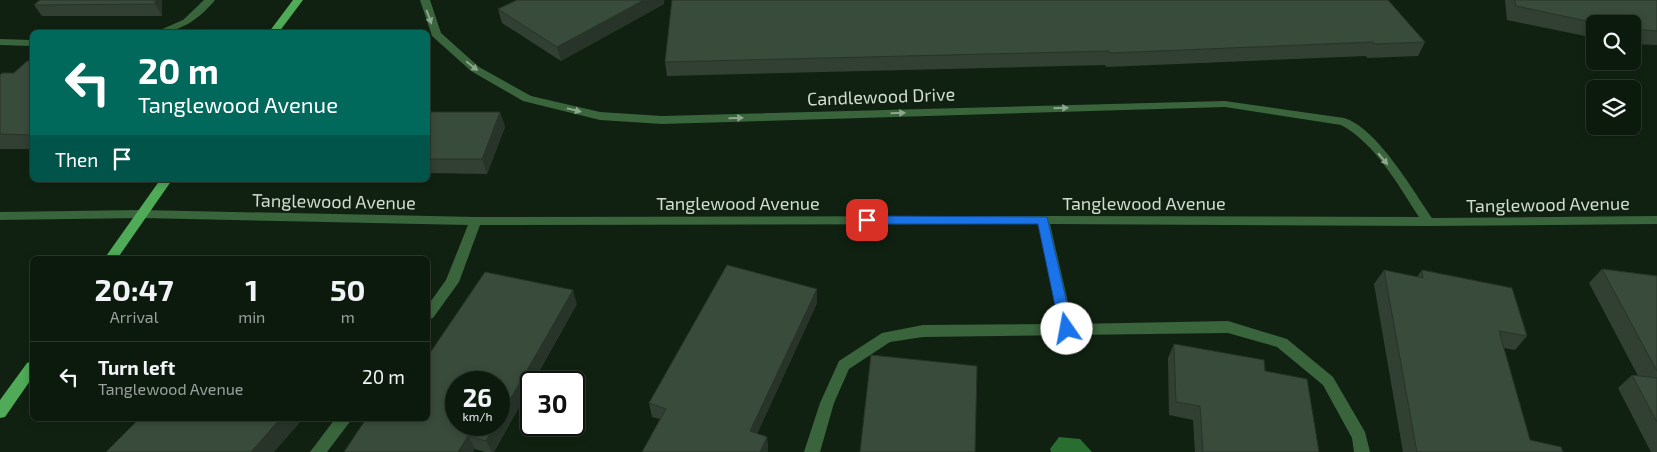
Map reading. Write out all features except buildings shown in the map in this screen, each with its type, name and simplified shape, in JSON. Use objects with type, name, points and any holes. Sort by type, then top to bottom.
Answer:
[{"type":"main road","points":[[276,30],[298,0]]},
{"type":"main road","points":[[112,256],[165,182]]},
{"type":"main road","points":[[0,412],[30,370]]},
{"type":"street","points":[[168,30],[186,22],[210,0]]},
{"type":"street","name":"Candlewood Drive","points":[[425,0],[436,34],[475,69],[527,98],[600,116],[662,120],[1225,104],[1350,124],[1361,133],[1393,171],[1428,222]]},
{"type":"street","points":[[0,42],[30,43]]},
{"type":"street","name":"Tanglewood Avenue","points":[[0,216],[141,214],[476,221],[1656,221]]},
{"type":"street","points":[[1043,220],[1067,329]]},
{"type":"street","points":[[430,311],[452,282],[476,221]]},
{"type":"street","points":[[812,452],[827,403],[844,364],[887,337],[923,331],[1228,328],[1282,344],[1328,381],[1360,437],[1362,452]]},
{"type":"street","points":[[318,452],[342,421]]},
{"type":"shaded area","points":[[1059,437],[1080,439],[1092,452],[1051,452],[1050,449]]},
{"type":"route","points":[[867,220],[1043,220],[1067,329]]}]
